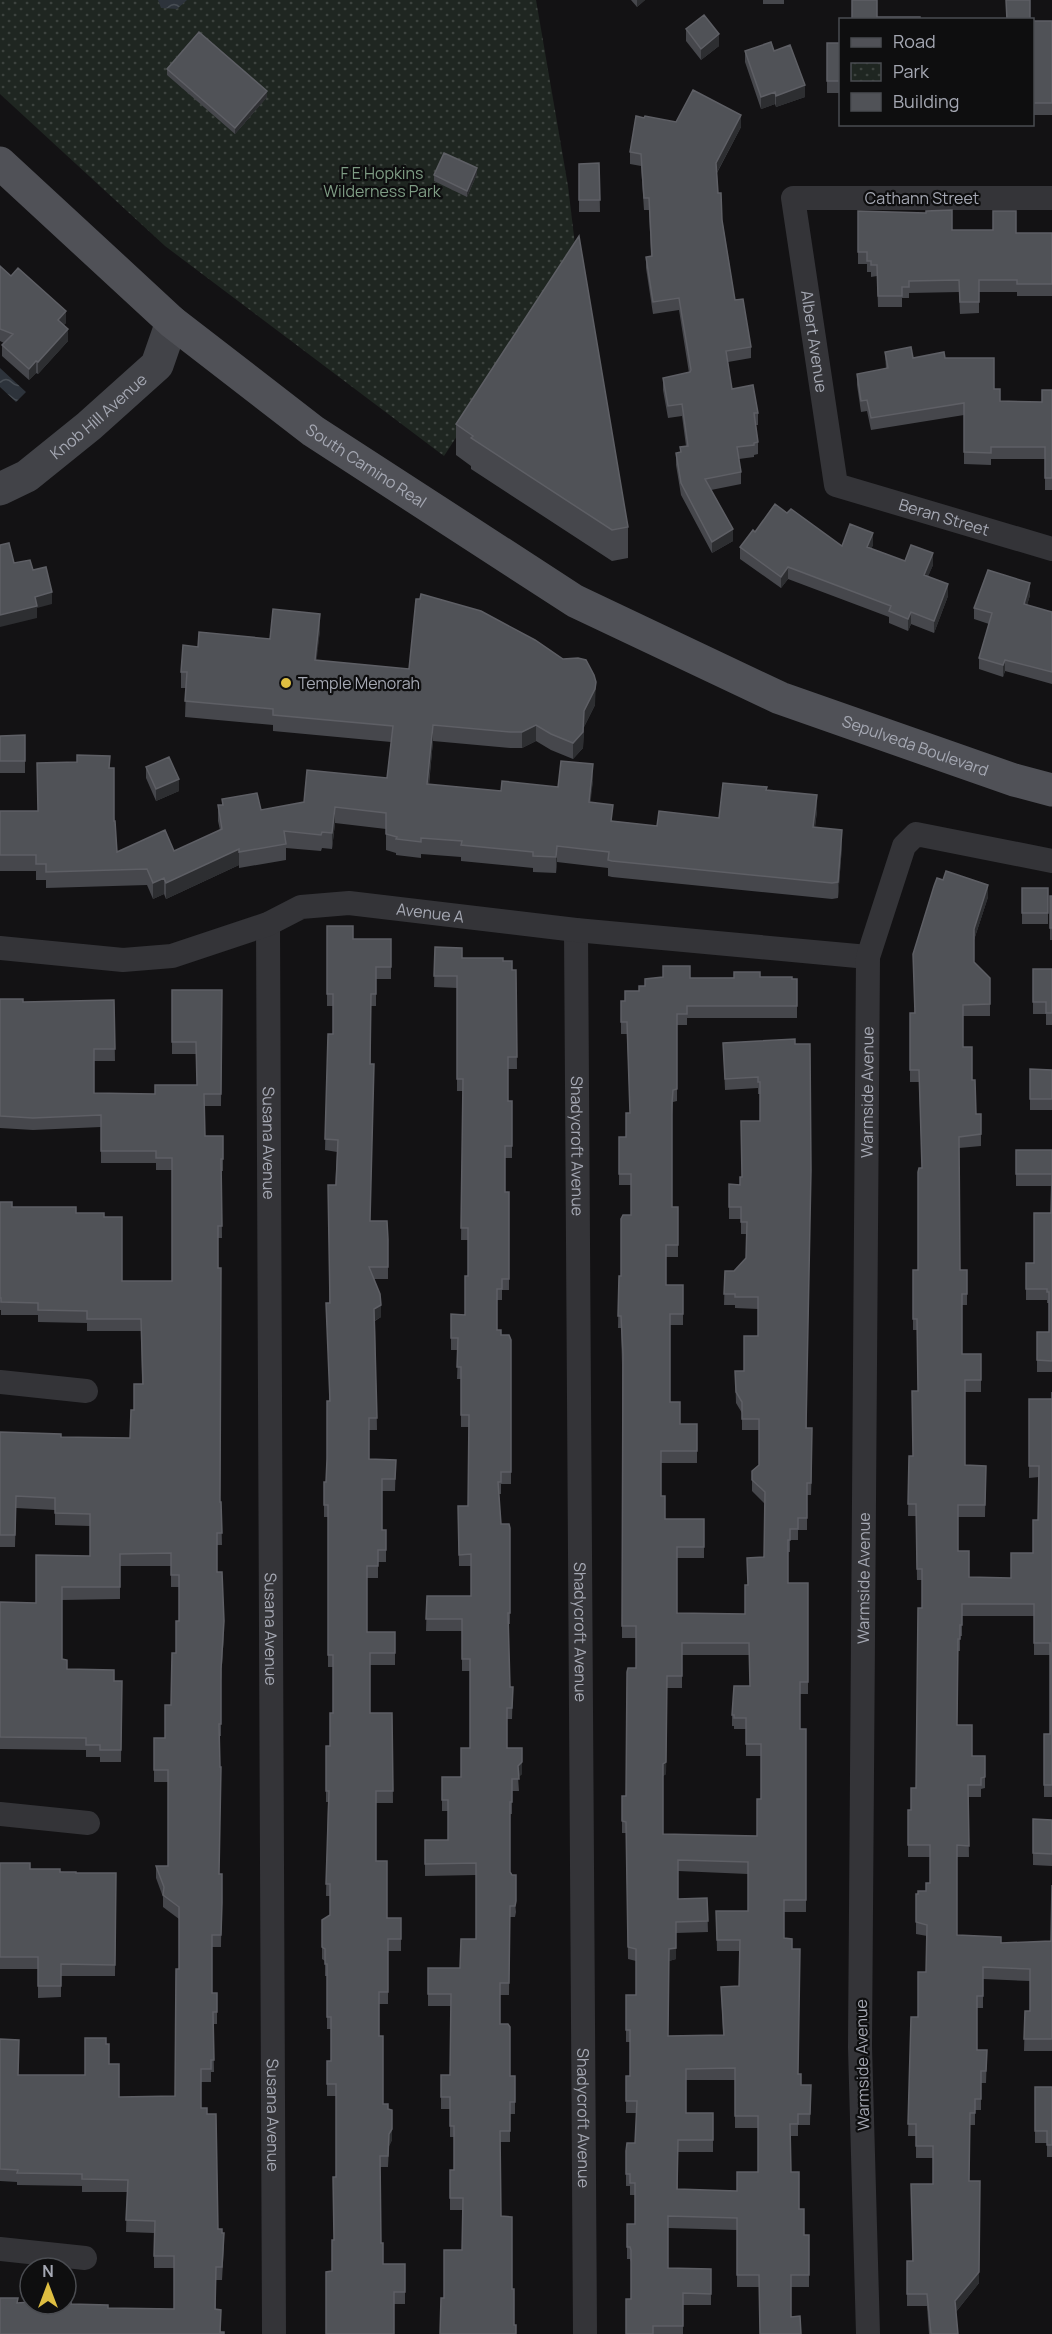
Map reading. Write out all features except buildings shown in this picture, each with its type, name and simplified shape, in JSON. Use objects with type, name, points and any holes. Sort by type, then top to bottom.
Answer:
[{"type":"main road","name":"South Camino Real","points":[[0,162],[172,322],[313,431],[575,601],[780,698]]},
{"type":"main road","name":"Sepulveda Boulevard","points":[[780,698],[1014,780],[1052,790]]},
{"type":"street","name":"Cathann Street","points":[[793,198],[1052,198]]},
{"type":"street","name":"Albert Avenue","points":[[793,198],[836,485]]},
{"type":"street","name":"Knob Hill Avenue","points":[[0,489],[27,476],[157,365],[172,322]]},
{"type":"street","name":"Beran Street","points":[[836,485],[1052,549]]},
{"type":"street","name":"Warmside Avenue","points":[[868,2334],[861,2035],[868,957],[904,846],[916,834],[1052,861]]},
{"type":"street","name":"Avenue A","points":[[0,948],[142,960],[172,956],[268,924],[301,907],[349,903],[576,930],[868,957]]},
{"type":"street","name":"Susana Avenue","points":[[268,924],[274,2334]]},
{"type":"street","name":"Shadycroft Avenue","points":[[576,930],[585,2334]]},
{"type":"street","points":[[0,1383],[86,1391]]},
{"type":"street","points":[[0,1814],[88,1823]]},
{"type":"street","points":[[0,2249],[85,2258]]},
{"type":"green space","name":"F E Hopkins Wilderness Park","points":[[0,0],[536,0],[568,186],[576,253],[444,456],[165,246],[0,94]]},
{"type":"water","points":[[158,0],[187,0],[177,9],[161,8]]},
{"type":"water","points":[[0,368],[26,392],[16,402],[0,387]]},
{"type":"place","name":"Temple Menorah","points":[[286,683]]}]
